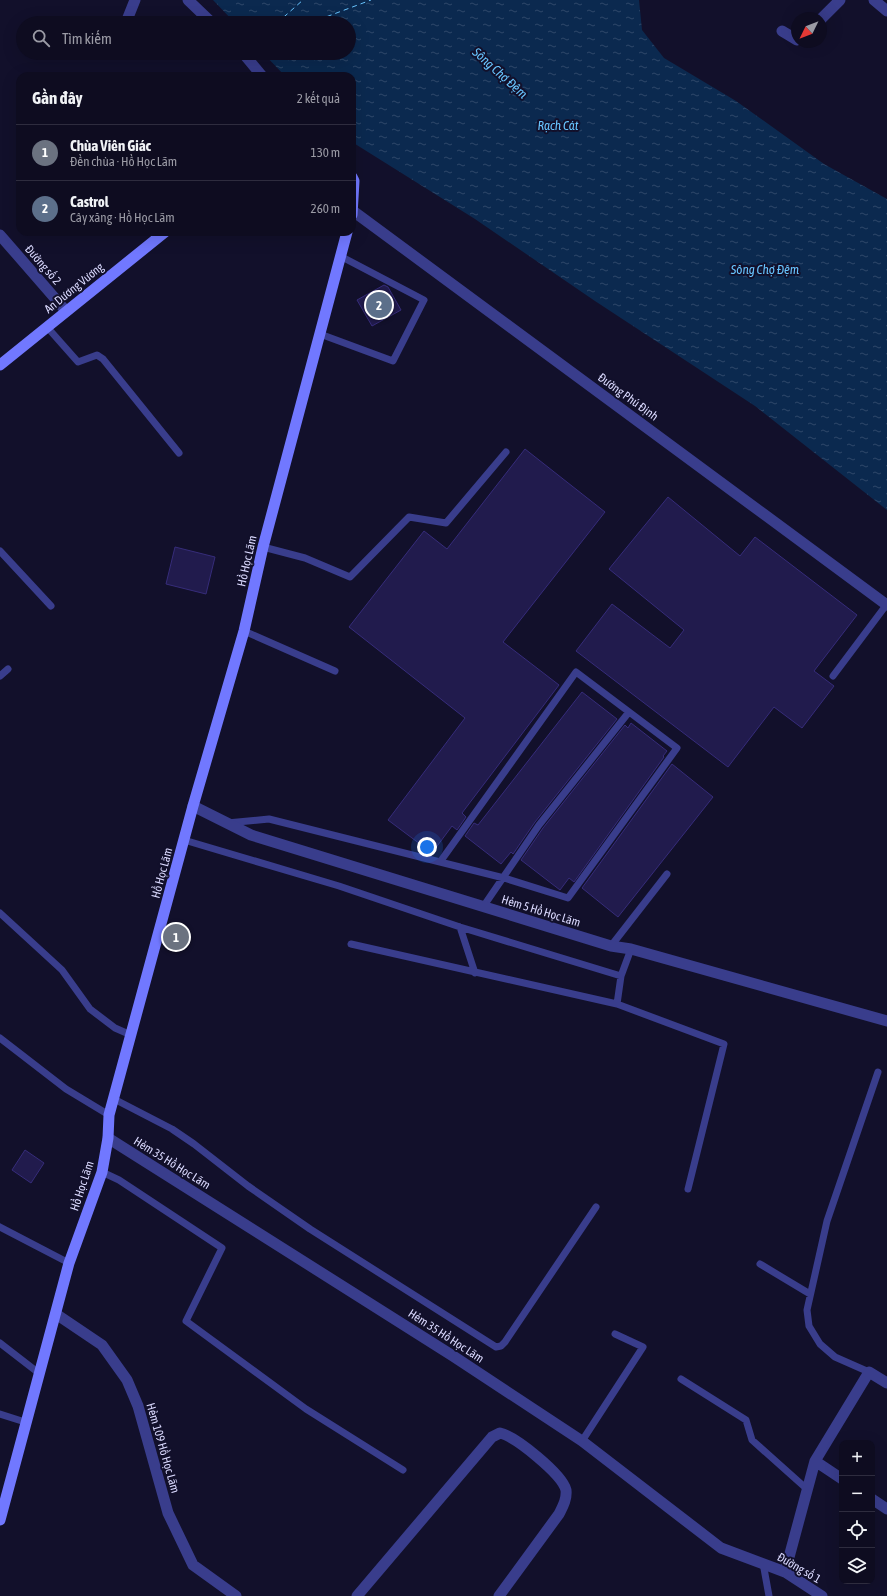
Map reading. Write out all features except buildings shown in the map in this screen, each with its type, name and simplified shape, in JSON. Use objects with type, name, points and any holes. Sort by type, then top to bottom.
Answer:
[{"type":"main road","name":"An Dương Vương","points":[[0,365],[160,236]]},
{"type":"main road","name":"Hồ Học Lãm","points":[[0,1520],[25,1422],[40,1374],[69,1263],[102,1172],[108,1138],[109,1115],[193,806],[244,630],[263,547],[346,236]]},
{"type":"street","points":[[129,16],[135,0]]},
{"type":"street","points":[[188,0],[205,16]]},
{"type":"street","points":[[827,13],[840,0]]},
{"type":"street","points":[[874,0],[887,11]]},
{"type":"street","points":[[782,31],[791,36]]},
{"type":"street","points":[[249,60],[259,72]]},
{"type":"street","name":"Đường Phú Định","points":[[356,216],[887,604]]},
{"type":"street","name":"Đường số 2","points":[[0,235],[66,312]]},
{"type":"street","name":"Hẻm 5 Hồ Học Lãm","points":[[193,806],[251,835],[483,907],[611,946],[631,949],[887,1021]]},
{"type":"street","name":"Hẻm 35 Hồ Học Lãm","points":[[108,1138],[453,1356],[582,1441],[721,1548],[764,1563]]},
{"type":"street","name":"Hẻm 109 Hồ Học Lãm","points":[[56,1314],[102,1345],[127,1380],[138,1406],[168,1513],[193,1565],[236,1596]]},
{"type":"street","points":[[785,1572],[815,1461],[869,1372],[887,1383]]},
{"type":"street","points":[[356,1596],[492,1437],[500,1433],[517,1441],[561,1480],[566,1492],[565,1503],[560,1514],[499,1596]]},
{"type":"street","points":[[815,1461],[839,1477]]},
{"type":"street","points":[[875,1501],[887,1509]]},
{"type":"street","name":"Đường số 1","points":[[764,1563],[785,1572],[822,1596]]},
{"type":"lane","points":[[320,334],[393,361],[424,300],[340,256]]},
{"type":"lane","points":[[47,327],[78,362],[97,355],[102,359],[179,453]]},
{"type":"lane","points":[[263,547],[304,558],[350,577],[409,517],[446,523],[506,452]]},
{"type":"lane","points":[[0,551],[51,606]]},
{"type":"lane","points":[[832,676],[887,604]]},
{"type":"lane","points":[[244,630],[335,671]]},
{"type":"lane","points":[[0,676],[8,669]]},
{"type":"lane","points":[[227,823],[269,819],[440,862],[504,878],[568,898],[677,748],[576,672],[440,862]]},
{"type":"lane","points":[[483,907],[539,825],[629,712]]},
{"type":"lane","points":[[184,840],[339,886],[460,927],[621,976]]},
{"type":"lane","points":[[611,946],[667,874]]},
{"type":"lane","points":[[0,914],[62,970],[90,1009],[115,1028],[131,1035]]},
{"type":"lane","points":[[460,927],[475,973]]},
{"type":"lane","points":[[351,944],[617,1004],[724,1044],[688,1189]]},
{"type":"lane","points":[[617,1004],[621,976],[631,949]]},
{"type":"lane","points":[[0,1038],[66,1089],[109,1115]]},
{"type":"lane","points":[[869,1372],[836,1357],[820,1344],[809,1326],[806,1310],[826,1221],[878,1072]]},
{"type":"lane","points":[[114,1099],[172,1129],[248,1186],[310,1229],[496,1346],[501,1346],[505,1342],[596,1207]]},
{"type":"lane","points":[[102,1172],[119,1180],[222,1248],[186,1321],[306,1409],[403,1470]]},
{"type":"lane","points":[[0,1227],[69,1263]]},
{"type":"lane","points":[[760,1264],[810,1294]]},
{"type":"lane","points":[[582,1441],[643,1346],[615,1334]]},
{"type":"lane","points":[[0,1343],[40,1374]]},
{"type":"lane","points":[[681,1379],[746,1420],[752,1440],[808,1490]]},
{"type":"lane","points":[[0,1414],[25,1422]]},
{"type":"lane","points":[[764,1563],[769,1596]]},
{"type":"water","points":[[213,0],[639,0],[642,30],[664,58],[736,101],[824,164],[887,199],[887,510],[755,406],[595,301],[475,219],[356,145],[356,72],[281,72],[270,60],[356,60],[356,16],[228,16]]},
{"type":"ferry route","points":[[285,16],[303,0]]},
{"type":"ferry route","points":[[329,16],[371,0]]},
{"type":"place","name":"Castrol","points":[[379,305]]},
{"type":"place","name":"Chùa Viên Giác","points":[[176,937]]},
{"type":"water label","name":"Sông Chợ Đệm","points":[[500,73]]},
{"type":"water label","name":"Rạch Cát","points":[[558,125]]},
{"type":"water label","name":"Sông Chợ Đệm","points":[[765,269]]}]
